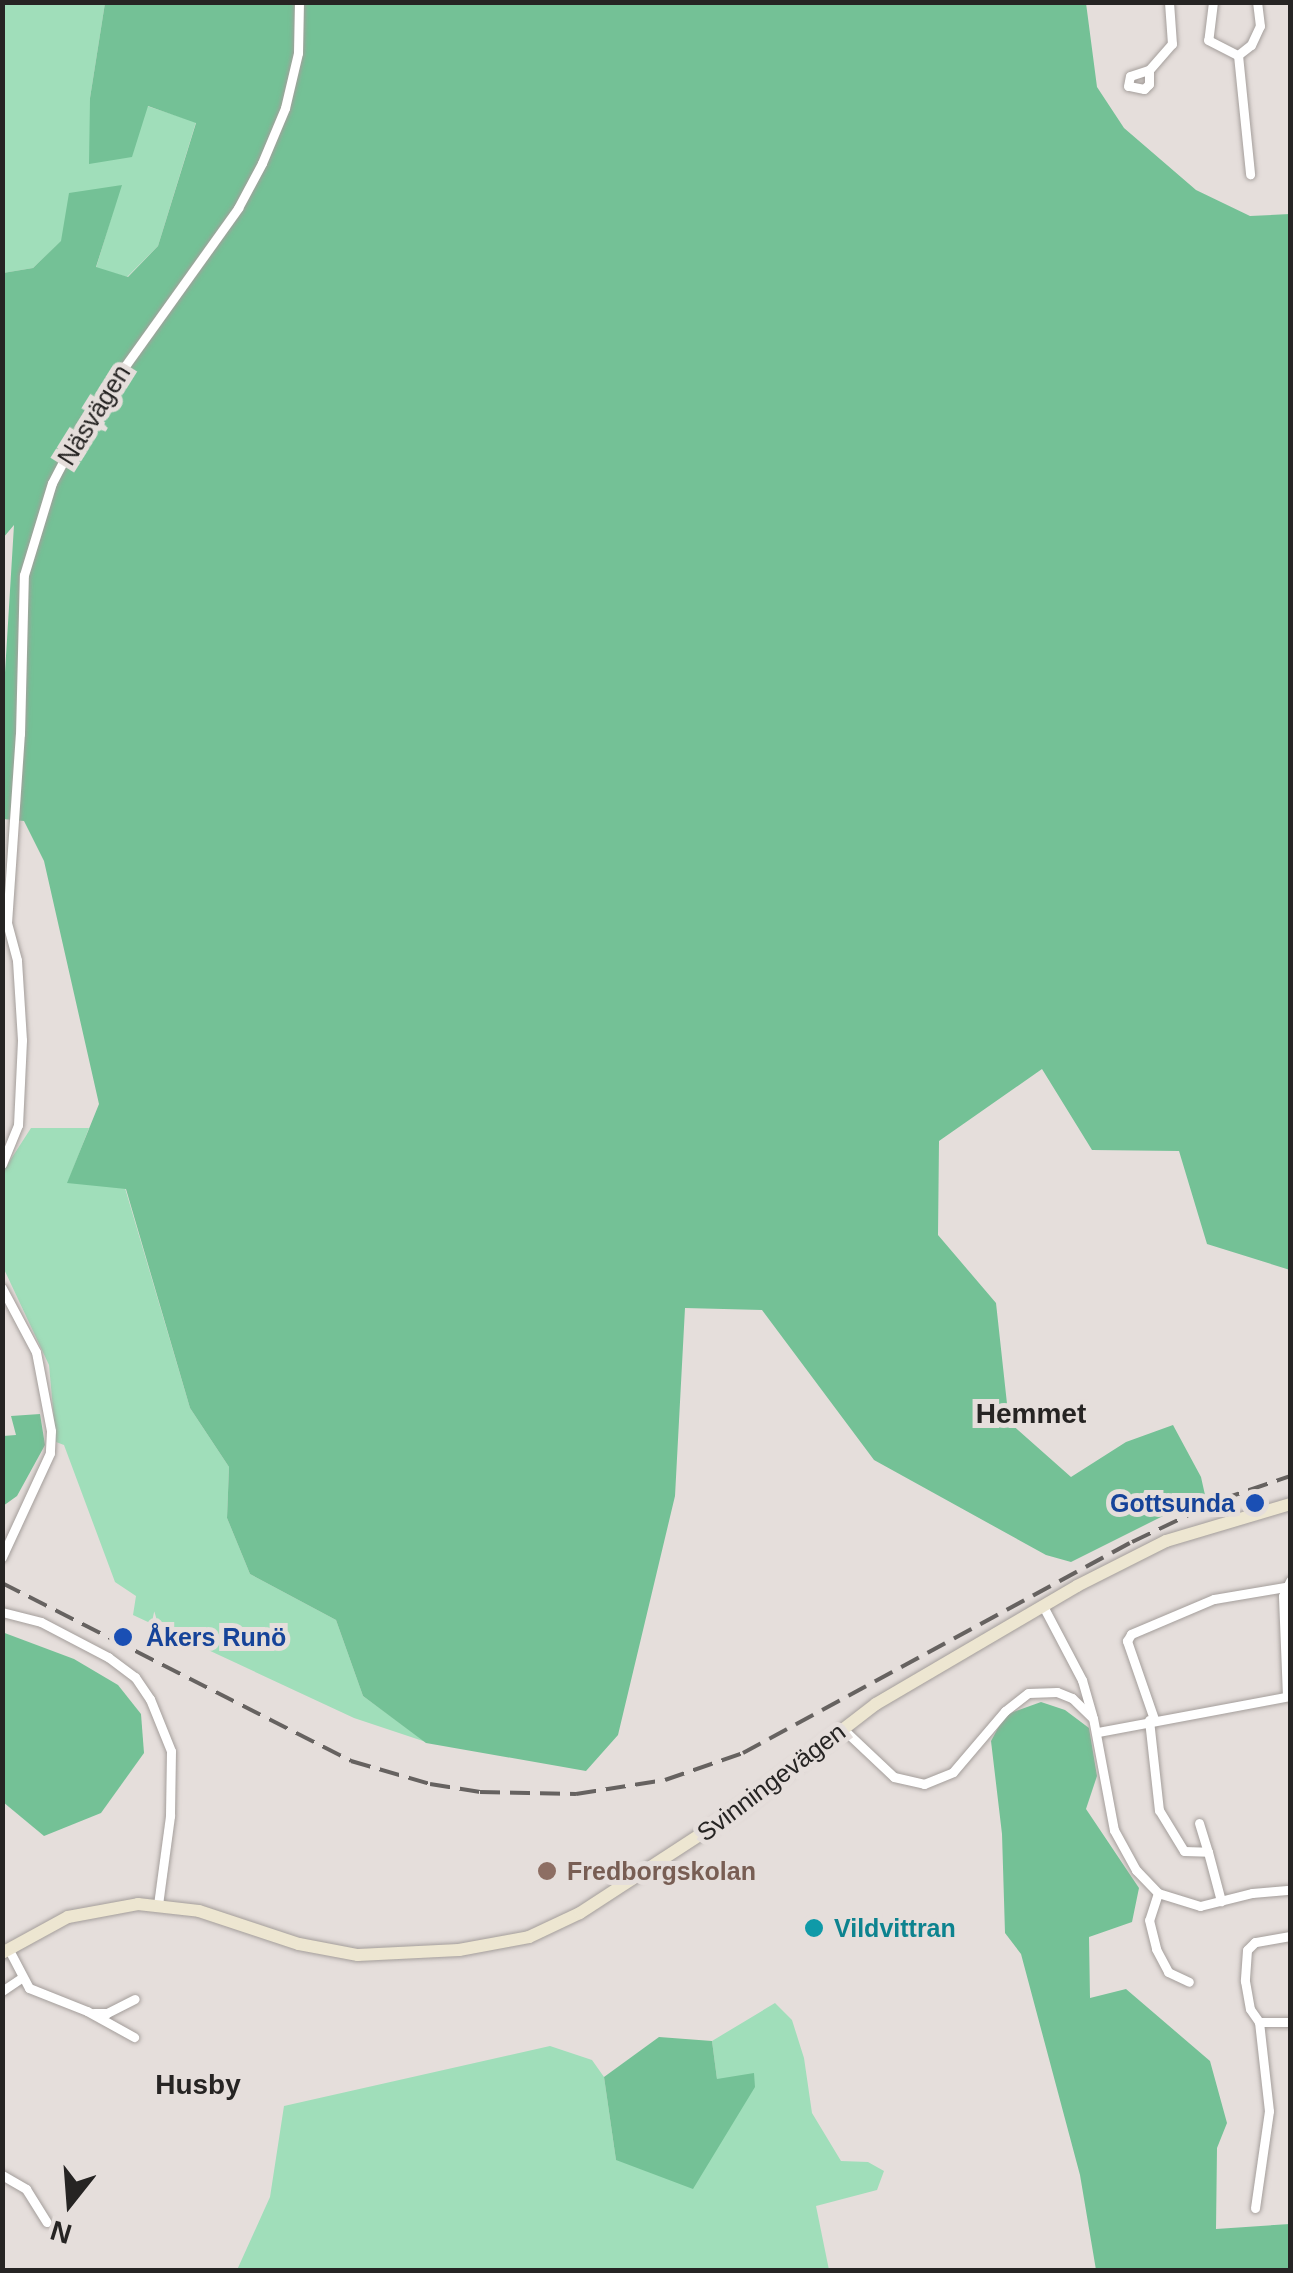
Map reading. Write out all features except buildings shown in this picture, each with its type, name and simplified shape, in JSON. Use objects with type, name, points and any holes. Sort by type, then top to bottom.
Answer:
[{"type":"main road","name":"Svinningevägen","points":[[6,1951],[68,1917],[118,1906],[158,1905],[199,1910],[299,1944],[358,1955],[449,1951],[517,1940],[580,1913],[640,1876],[742,1808],[842,1728],[914,1680],[1043,1606],[1166,1541],[1290,1504]]},
{"type":"street","name":"Näsvägen","points":[[2,1164],[18,1125],[22,1040],[16,960],[7,923],[20,734],[24,575],[52,483],[80,429],[238,208],[262,163],[285,108],[298,53],[299,2]]},
{"type":"street","points":[[1149,70],[1172,44],[1169,2]]},
{"type":"street","points":[[1212,2],[1208,40],[1238,55]]},
{"type":"street","points":[[1238,55],[1251,45],[1260,26],[1257,2]]},
{"type":"street","points":[[1238,55],[1250,174]]},
{"type":"street","points":[[2,1288],[36,1352],[51,1430],[50,1453],[2,1557]]},
{"type":"street","points":[[1098,1732],[1152,1719],[1289,1696],[1288,1584],[1214,1599],[1130,1634],[1127,1641],[1152,1719],[1159,1810],[1184,1851],[1208,1852]]},
{"type":"street","points":[[1043,1606],[1082,1680],[1098,1732],[1114,1830],[1136,1870],[1158,1893],[1186,1905],[1290,1890]]},
{"type":"street","points":[[2,1612],[41,1622],[108,1656],[135,1677],[150,1698],[170,1751],[170,1816],[158,1905]]},
{"type":"street","points":[[842,1728],[894,1777],[914,1785],[953,1772],[1005,1711],[1028,1693],[1057,1692],[1072,1698],[1093,1718]]},
{"type":"street","points":[[1200,1823],[1221,1902]]},
{"type":"street","points":[[1158,1893],[1149,1911],[1156,1949],[1168,1972],[1189,1982]]},
{"type":"street","points":[[1255,2208],[1269,2111],[1259,2022],[1250,2009],[1245,1981],[1247,1950],[1255,1942],[1290,1936]]},
{"type":"street","points":[[6,1951],[21,1978],[39,1994],[87,2011],[134,2038]]},
{"type":"street","points":[[2,1991],[21,1978]]},
{"type":"street","points":[[87,2011],[107,2012],[136,1999]]},
{"type":"street","points":[[1259,2022],[1290,2022]]},
{"type":"street","points":[[2,2175],[26,2189],[47,2222]]},
{"type":"green space","points":[[2,3],[105,3],[90,98],[147,106],[196,122],[158,246],[127,277],[96,268],[121,185],[33,268],[3,273]]},
{"type":"green space","points":[[105,3],[1086,3],[1097,87],[1124,128],[1196,190],[1250,216],[1290,214],[1290,1270],[1207,1244],[1179,1151],[1092,1150],[1042,1069],[939,1141],[938,1235],[996,1303],[1009,1422],[1071,1477],[1126,1442],[1173,1425],[1201,1477],[1205,1495],[1071,1562],[1046,1555],[874,1460],[762,1310],[685,1308],[675,1496],[618,1735],[586,1771],[426,1743],[363,1696],[336,1620],[250,1574],[227,1518],[229,1467],[190,1408],[126,1189],[67,1183],[99,1104],[44,861],[24,821],[3,819],[3,705],[14,525],[3,538],[3,273],[33,268],[61,241],[69,193],[122,185],[96,267],[128,277],[158,246],[196,123],[148,106],[132,157],[89,164],[90,98]]},
{"type":"green space","points":[[31,1128],[89,1128],[68,1182],[125,1188],[190,1408],[229,1467],[227,1518],[250,1574],[336,1620],[363,1696],[426,1742],[354,1718],[133,1615],[136,1596],[115,1582],[64,1445],[56,1442],[49,1365],[3,1267],[2,1173]]},
{"type":"green space","points":[[40,1414],[45,1445],[17,1496],[3,1506],[3,1436],[16,1435],[11,1416]]},
{"type":"green space","points":[[2,1632],[74,1659],[118,1685],[141,1714],[144,1753],[101,1813],[44,1836],[3,1802]]},
{"type":"green space","points":[[1041,1702],[1065,1710],[1089,1728],[1097,1776],[1086,1809],[1139,1888],[1132,1922],[1089,1937],[1090,1998],[1126,1989],[1210,2061],[1227,2123],[1217,2148],[1216,2229],[1290,2224],[1290,2270],[1096,2270],[1080,2175],[1021,1954],[1005,1933],[1002,1834],[991,1741],[1005,1715]]},
{"type":"green space","points":[[775,2003],[792,2020],[804,2058],[812,2113],[841,2161],[868,2162],[884,2171],[877,2190],[816,2206],[829,2270],[237,2270],[270,2197],[284,2106],[550,2046],[592,2060],[604,2077],[616,2160],[717,2079],[712,2041]]},
{"type":"green space","points":[[659,2037],[712,2041],[717,2079],[754,2073],[755,2087],[693,2189],[616,2160],[604,2077]]},
{"type":"railway","points":[[2,1583],[351,1761],[430,1784],[480,1792],[576,1794],[665,1780],[743,1753],[1132,1542],[1220,1500],[1290,1476]]},
{"type":"place","name":"Gottsunda","points":[[1255,1503]]},
{"type":"place","name":"Åkers Runö","points":[[123,1637]]},
{"type":"place","name":"Fredborgskolan","points":[[547,1871]]},
{"type":"place","name":"Vildvittran","points":[[814,1928]]},
{"type":"district","name":"Hemmet","points":[[1031,1414]]},
{"type":"district","name":"Husby","points":[[198,2085]]}]
